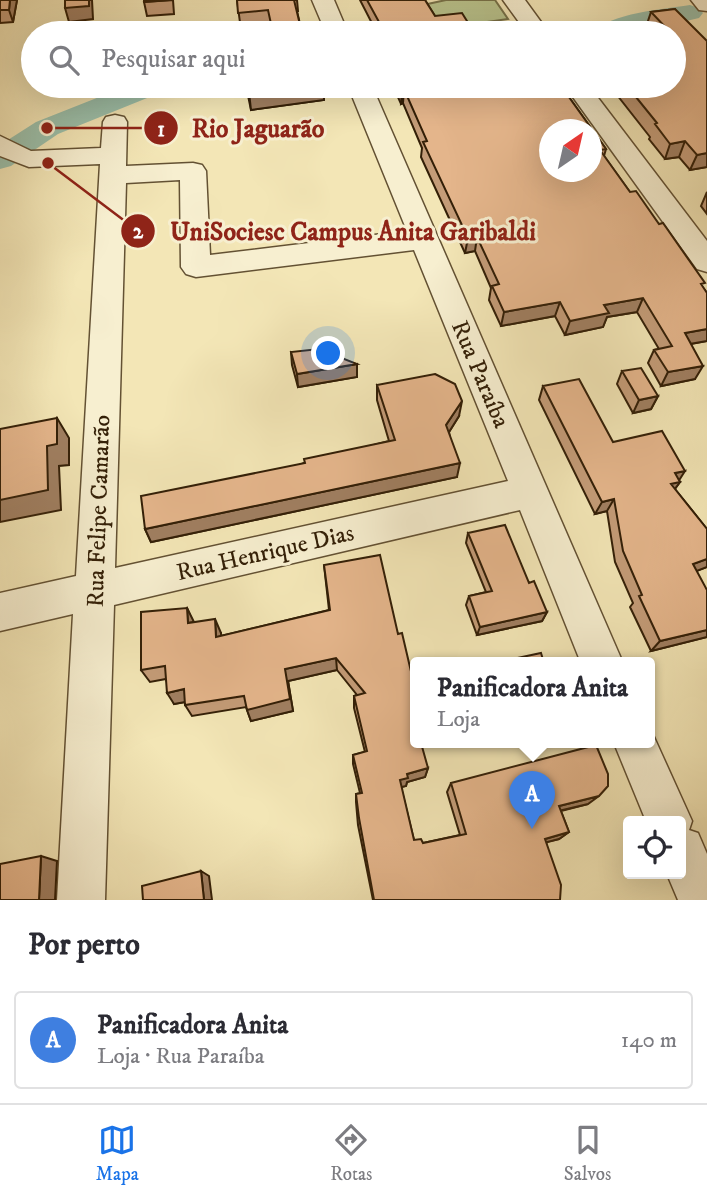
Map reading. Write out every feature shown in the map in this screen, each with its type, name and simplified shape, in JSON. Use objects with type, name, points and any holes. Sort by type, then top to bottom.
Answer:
[{"type":"street","points":[[323,0],[332,21]]},
{"type":"street","points":[[514,0],[529,21]]},
{"type":"street","points":[[702,0],[707,5]]},
{"type":"street","name":"Rua Paraíba","points":[[364,98],[600,657]]},
{"type":"street","points":[[586,98],[707,261]]},
{"type":"street","points":[[6,149],[29,159],[114,151],[192,171],[196,267],[424,239]]},
{"type":"street","name":"Rua Felipe Camarão","points":[[82,900],[114,151]]},
{"type":"street","name":"Rua Henrique Dias","points":[[0,612],[531,492]]},
{"type":"street","points":[[638,748],[667,816]]},
{"type":"street","points":[[686,862],[702,900]]},
{"type":"green space","points":[[446,0],[495,0],[508,19],[433,21],[423,5]]},
{"type":"building","points":[[0,0],[10,0],[9,10],[0,10]]},
{"type":"building","points":[[65,0],[89,0],[89,6],[65,8]]},
{"type":"building","points":[[237,0],[294,0],[299,21],[270,21],[268,10],[238,13]]},
{"type":"building","points":[[367,0],[425,0],[435,16],[462,13],[467,21],[378,21]]},
{"type":"building","points":[[675,9],[707,41],[707,153],[697,155],[685,141],[670,144],[655,124],[657,123],[637,98],[686,98],[686,21],[660,21],[651,12]]},
{"type":"building","points":[[408,98],[570,98],[585,119],[539,119],[539,182],[602,182],[602,153],[630,192],[636,191],[659,224],[663,223],[705,283],[701,284],[707,293],[707,329],[685,333],[703,366],[668,372],[654,350],[672,346],[643,298],[604,305],[609,313],[570,321],[560,302],[504,312],[492,286],[499,284],[477,237],[468,238],[423,142],[427,141]]},
{"type":"building","points":[[319,349],[357,364],[297,374],[291,352]]},
{"type":"building","points":[[641,368],[658,396],[639,400],[622,371]]},
{"type":"building","points":[[435,374],[455,384],[462,401],[446,425],[460,463],[145,529],[141,496],[305,463],[304,459],[395,440],[377,385]]},
{"type":"building","points":[[579,379],[613,442],[662,431],[685,471],[675,473],[680,482],[671,484],[707,529],[707,559],[693,564],[707,590],[707,630],[660,641],[639,596],[642,595],[623,551],[614,499],[602,502],[543,386]]},
{"type":"building","points":[[57,418],[57,444],[47,446],[48,490],[0,500],[0,429]]},
{"type":"building","points":[[505,525],[529,583],[534,581],[547,612],[480,627],[469,596],[492,591],[468,533]]},
{"type":"building","points":[[380,555],[398,634],[402,633],[410,667],[410,748],[422,748],[428,768],[407,774],[408,778],[400,780],[414,840],[421,839],[423,843],[466,834],[451,783],[585,748],[597,748],[608,774],[608,786],[599,796],[559,806],[569,832],[545,839],[561,885],[560,900],[374,900],[356,794],[362,793],[353,755],[367,751],[354,696],[365,693],[336,658],[285,669],[290,699],[247,710],[244,696],[185,705],[184,689],[167,693],[165,666],[141,670],[141,612],[187,608],[188,623],[215,619],[216,637],[330,610],[324,565]]},
{"type":"building","points":[[541,653],[542,657],[522,657]]},
{"type":"building","points":[[41,856],[39,900],[0,900],[0,864]]},
{"type":"building","points":[[201,871],[204,900],[143,900],[142,886]]},
{"type":"waterway","points":[[639,21],[690,13]]},
{"type":"waterway","points":[[0,159],[47,128],[122,98]]},
{"type":"place","name":"Rio Jaguarão","points":[[47,128]]},
{"type":"place","name":"UniSociesc Campus Anita Garibaldi","points":[[48,163]]},
{"type":"place","name":"Panificadora Anita","points":[[532,829]]}]
